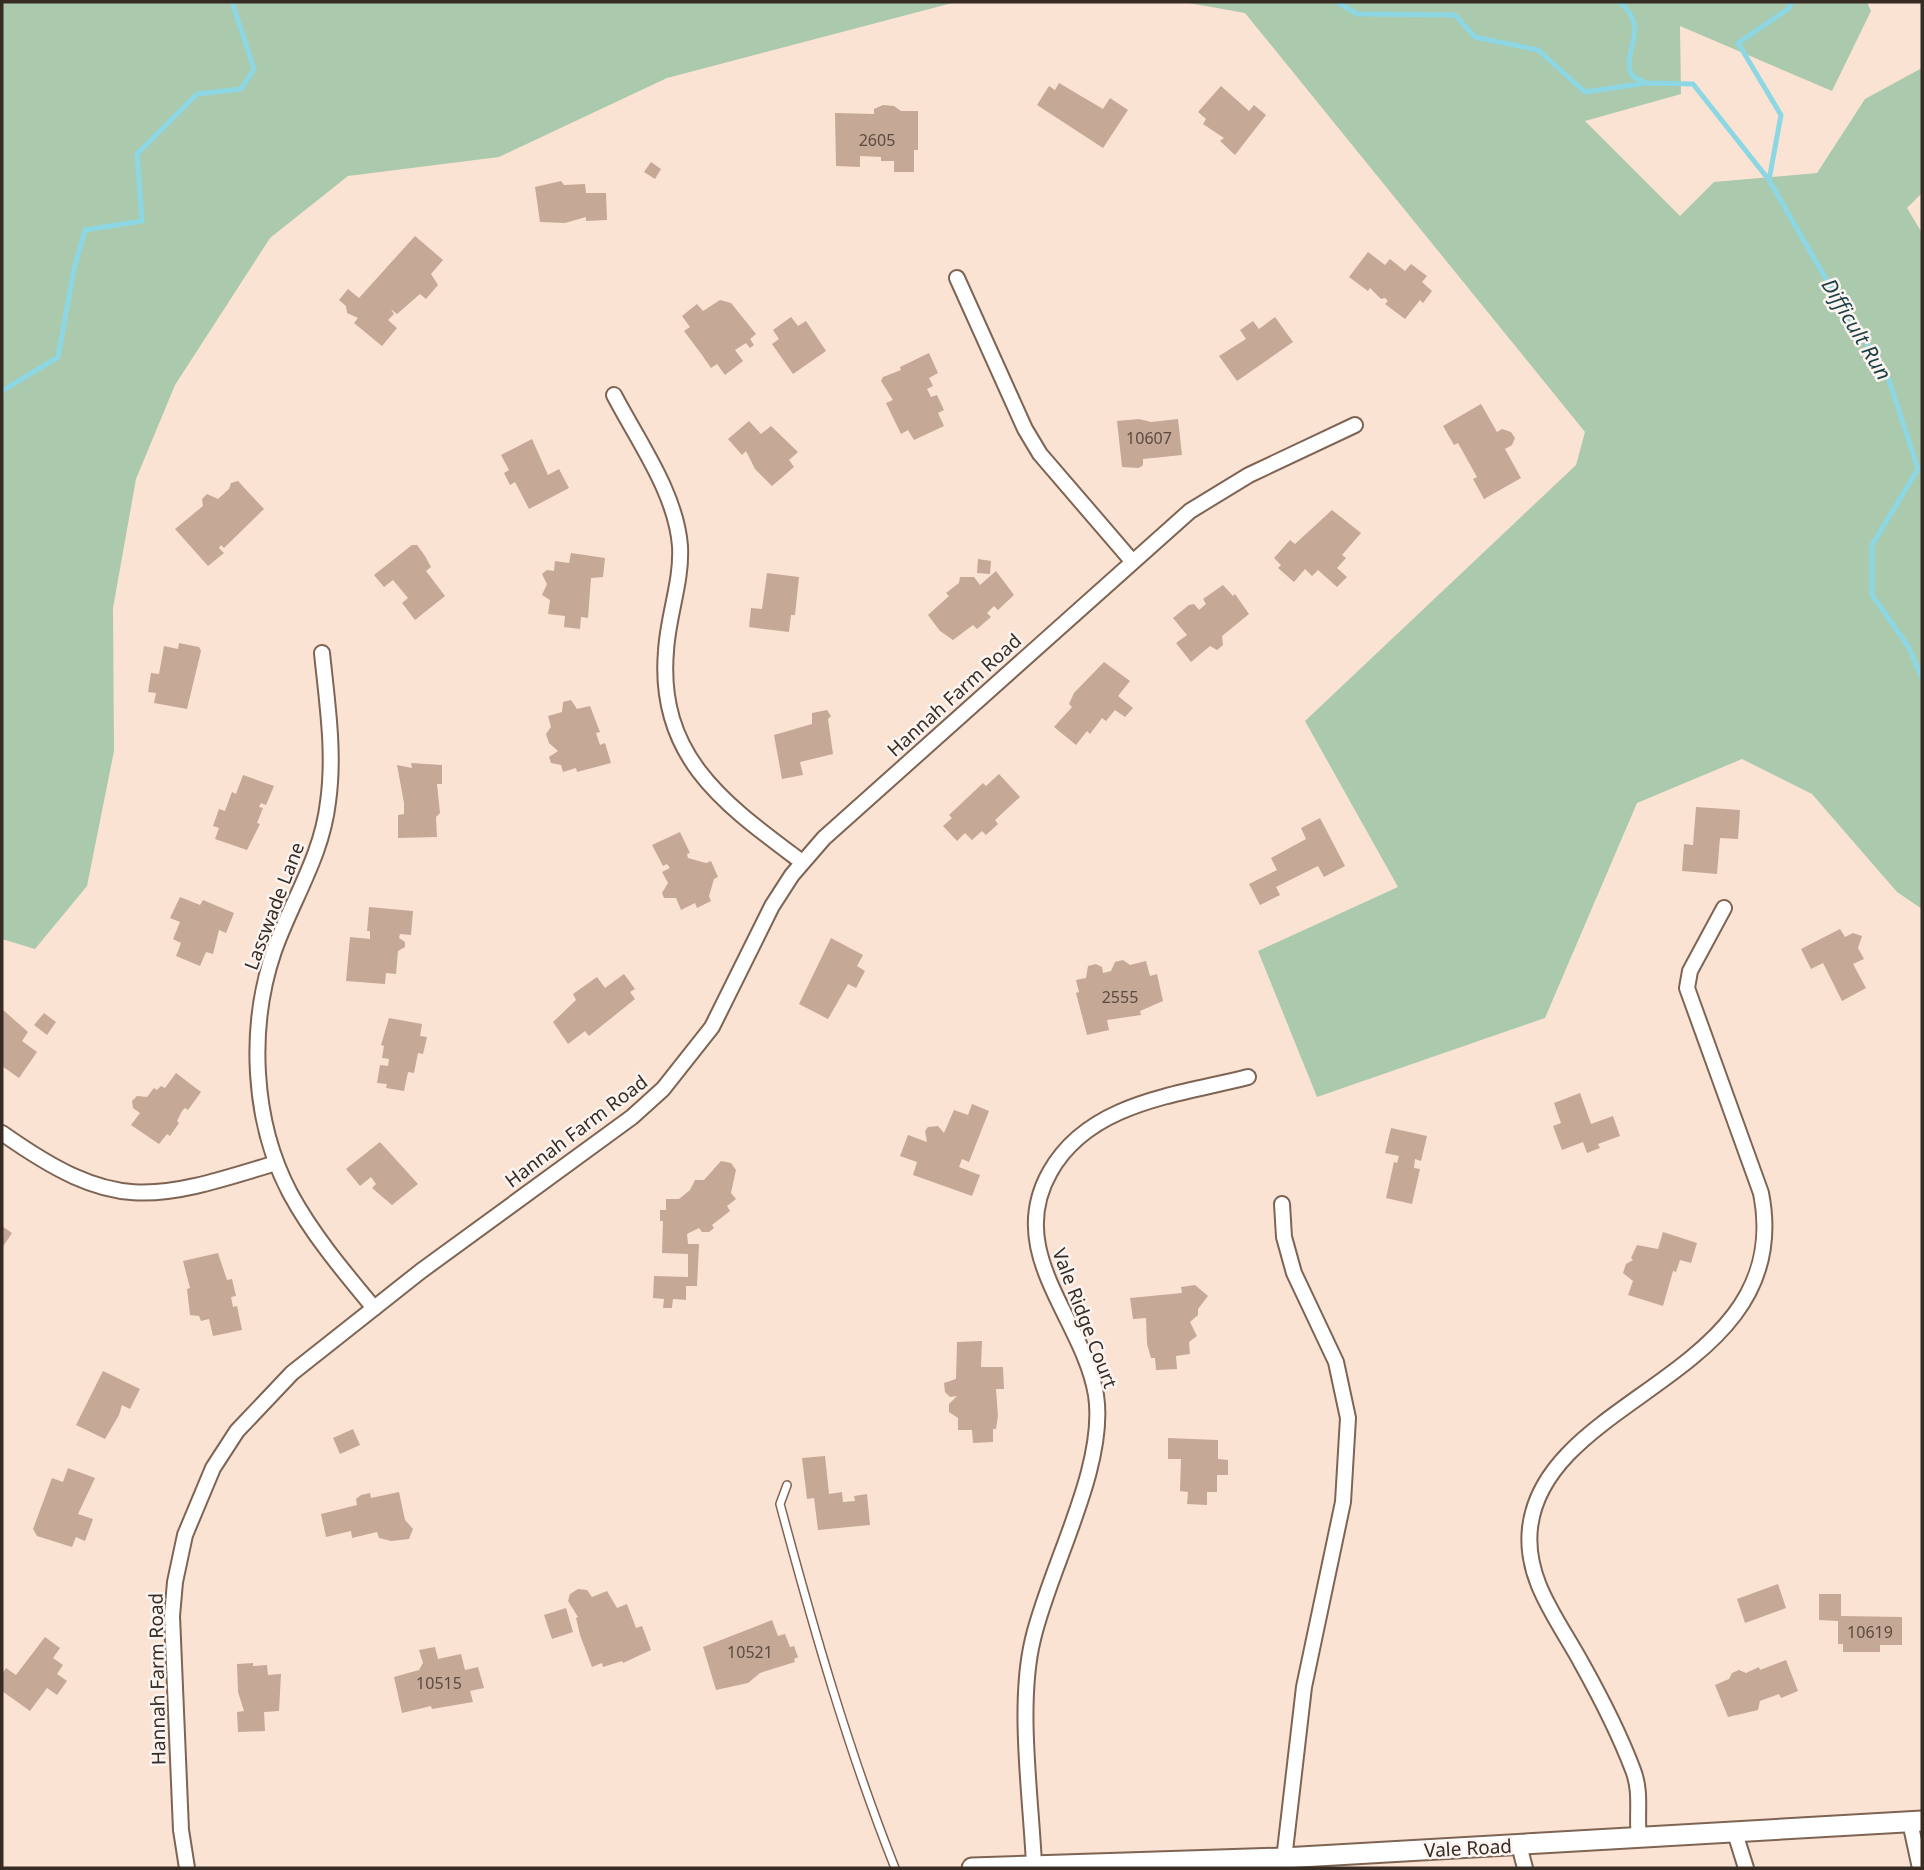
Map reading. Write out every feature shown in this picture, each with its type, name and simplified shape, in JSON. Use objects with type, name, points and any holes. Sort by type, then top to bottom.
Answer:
[{"type":"main road","name":"Vale Road","points":[[972,1868],[1283,1863],[1519,1845],[1916,1822]]},
{"type":"street","points":[[957,278],[1025,429],[1040,454],[1132,561]]},
{"type":"street","points":[[614,395],[666,495],[680,544],[680,569],[665,654],[671,723],[681,747],[712,789],[802,862]]},
{"type":"street","name":"Hannah Farm Road","points":[[187,1868],[181,1830],[172,1616],[175,1582],[186,1535],[213,1468],[262,1402],[292,1373],[374,1308],[632,1117],[663,1089],[712,1027],[772,906],[802,862],[922,749],[1132,561],[1213,495],[1355,425]]},
{"type":"street","name":"Lasswade Lane","points":[[322,653],[330,735],[328,801],[322,833],[275,947],[260,1005],[257,1045],[260,1091],[265,1128],[276,1163],[307,1219],[374,1308]]},
{"type":"street","points":[[1639,1838],[1640,1795],[1634,1772],[1608,1713],[1542,1596],[1532,1559],[1530,1530],[1541,1492],[1553,1472],[1584,1441],[1689,1362],[1714,1338],[1749,1289],[1763,1255],[1766,1216],[1761,1193],[1687,988],[1690,971],[1724,908]]},
{"type":"street","name":"Vale Ridge Court","points":[[1034,1865],[1027,1709],[1032,1641],[1089,1474],[1097,1435],[1096,1395],[1047,1280],[1038,1250],[1035,1215],[1050,1172],[1070,1143],[1101,1119],[1135,1106],[1248,1077]]},
{"type":"street","points":[[2,1133],[41,1161],[74,1177],[127,1194],[178,1190],[276,1163]]},
{"type":"street","points":[[1282,1204],[1284,1237],[1294,1273],[1336,1362],[1348,1418],[1343,1502],[1304,1687],[1283,1863]]},
{"type":"street","points":[[1916,1822],[1920,1868]]},
{"type":"street","points":[[1735,1833],[1746,1868]]},
{"type":"street","points":[[1519,1845],[1525,1868]]},
{"type":"lane","points":[[787,1485],[780,1504],[816,1639],[872,1812],[895,1868]]},
{"type":"green space","points":[[2,2],[956,2],[667,78],[499,157],[348,176],[270,238],[175,385],[136,479],[113,608],[114,751],[87,886],[35,949],[2,939]]},
{"type":"green space","points":[[1183,2],[1867,2],[1871,11],[1832,91],[1680,26],[1681,94],[1585,121],[1680,216],[1714,182],[1817,173],[1865,99],[1922,68],[1922,193],[1907,208],[1922,233],[1922,909],[1897,892],[1812,794],[1742,759],[1637,803],[1545,1018],[1317,1097],[1258,951],[1398,887],[1305,721],[1576,465],[1585,432],[1245,13]]},
{"type":"building","points":[[1059,83],[1103,109],[1110,98],[1128,110],[1103,148],[1037,105],[1049,86],[1055,90]]},
{"type":"building","points":[[1221,86],[1249,111],[1254,105],[1266,115],[1235,155],[1220,141],[1224,138],[1203,124],[1206,119],[1198,112]]},
{"type":"building","points":[[883,105],[894,106],[901,111],[918,111],[918,150],[914,150],[914,172],[894,172],[894,161],[881,161],[881,157],[860,156],[860,167],[836,166],[835,113],[874,114],[874,109]]},
{"type":"building","points":[[651,162],[661,169],[655,179],[644,172]]},
{"type":"building","points":[[561,181],[564,185],[585,184],[586,193],[606,193],[607,220],[586,221],[586,217],[565,223],[540,222],[535,187]]},
{"type":"building","points":[[415,236],[443,260],[431,274],[438,285],[426,299],[420,294],[397,314],[391,309],[394,314],[388,320],[397,328],[382,346],[354,323],[358,318],[347,313],[346,306],[339,300],[348,289],[359,298]]},
{"type":"building","points":[[1368,252],[1385,265],[1390,259],[1405,271],[1411,264],[1427,276],[1422,282],[1432,291],[1423,303],[1420,300],[1405,319],[1385,304],[1388,301],[1385,298],[1381,299],[1370,288],[1368,291],[1349,277]]},
{"type":"building","points":[[720,300],[731,303],[756,334],[750,339],[754,345],[750,348],[746,343],[735,350],[743,361],[725,375],[717,364],[711,368],[684,331],[690,327],[682,316],[697,304],[703,311]]},
{"type":"building","points":[[791,317],[798,326],[806,321],[826,351],[793,374],[772,344],[779,339],[773,330]]},
{"type":"building","points":[[1275,317],[1293,342],[1237,381],[1219,356],[1246,339],[1240,330],[1253,321],[1259,329]]},
{"type":"building","points":[[929,353],[938,373],[929,378],[933,386],[927,389],[931,397],[937,395],[944,410],[938,413],[944,426],[914,440],[908,430],[901,434],[886,403],[893,400],[881,381],[883,377],[901,370],[900,367]]},
{"type":"building","points":[[1481,404],[1497,432],[1502,429],[1511,432],[1515,438],[1512,445],[1505,449],[1521,478],[1484,499],[1473,479],[1477,477],[1458,443],[1454,445],[1443,426]]},
{"type":"building","points":[[1139,419],[1151,422],[1178,419],[1182,455],[1143,459],[1143,465],[1139,468],[1122,467],[1117,421]]},
{"type":"building","points":[[749,421],[761,434],[771,426],[798,452],[789,460],[794,467],[772,486],[755,469],[746,451],[742,455],[728,439]]},
{"type":"building","points":[[532,439],[548,475],[559,469],[569,488],[529,509],[515,482],[510,485],[504,473],[509,470],[501,455]]},
{"type":"building","points":[[238,481],[264,509],[224,548],[221,545],[219,548],[224,553],[208,566],[175,529],[203,506],[202,499],[207,494],[218,499],[229,489],[231,483]]},
{"type":"building","points":[[1332,510],[1361,533],[1342,555],[1346,558],[1337,568],[1347,577],[1337,587],[1318,570],[1312,576],[1305,569],[1294,582],[1278,568],[1281,565],[1274,558],[1290,540],[1295,544]]},
{"type":"building","points":[[412,545],[417,545],[425,556],[431,567],[426,571],[445,596],[415,620],[402,603],[408,598],[393,580],[384,587],[374,575]]},
{"type":"building","points":[[571,553],[605,558],[603,577],[591,578],[588,618],[581,617],[580,629],[564,627],[565,616],[548,614],[550,600],[542,595],[547,584],[542,574],[547,570],[554,571],[555,561],[569,563]]},
{"type":"building","points":[[978,559],[991,561],[990,574],[977,573]]},
{"type":"building","points":[[996,571],[1014,595],[998,610],[994,606],[987,613],[991,617],[977,629],[973,625],[953,640],[940,631],[928,615],[949,596],[946,593],[959,583],[960,577],[974,577],[980,585]]},
{"type":"building","points":[[767,573],[799,577],[795,615],[791,615],[789,632],[749,627],[751,608],[762,609]]},
{"type":"building","points":[[1223,585],[1233,596],[1235,594],[1249,614],[1222,636],[1223,645],[1217,650],[1210,646],[1191,662],[1176,643],[1187,635],[1173,618],[1189,605],[1194,604],[1199,610],[1206,604],[1203,599]]},
{"type":"building","points":[[179,643],[199,647],[201,651],[187,709],[154,703],[156,693],[148,692],[151,673],[159,674],[164,646],[178,649]]},
{"type":"building","points":[[1104,662],[1130,681],[1118,696],[1133,708],[1125,717],[1115,710],[1106,721],[1102,718],[1090,734],[1087,731],[1076,745],[1054,727],[1072,707],[1069,704],[1074,693]]},
{"type":"building","points":[[571,700],[577,709],[590,706],[600,732],[596,733],[600,745],[605,743],[611,763],[577,772],[576,768],[563,772],[561,765],[551,763],[549,757],[558,751],[549,743],[546,734],[551,727],[548,716],[562,712],[563,702]]},
{"type":"building","points":[[827,710],[831,716],[828,719],[833,754],[800,762],[803,775],[782,779],[774,735],[812,724],[812,713]]},
{"type":"building","points":[[411,763],[442,765],[442,784],[437,784],[440,813],[436,817],[437,837],[398,838],[398,815],[404,814],[404,803],[397,765],[412,768]]},
{"type":"building","points":[[999,774],[1020,797],[995,820],[998,824],[986,835],[982,831],[972,840],[965,833],[957,841],[943,826],[952,818],[949,815],[983,783],[986,786]]},
{"type":"building","points":[[243,775],[274,786],[266,805],[261,803],[259,807],[263,808],[257,823],[260,824],[247,850],[215,839],[219,828],[213,826],[219,809],[225,811],[232,792],[236,794]]},
{"type":"building","points":[[1696,807],[1740,810],[1738,839],[1720,838],[1717,874],[1682,871],[1684,844],[1693,845]]},
{"type":"building","points":[[1320,818],[1345,866],[1324,877],[1318,866],[1276,887],[1280,895],[1260,905],[1249,884],[1277,870],[1271,858],[1306,839],[1301,828]]},
{"type":"building","points":[[680,832],[690,853],[687,854],[688,858],[706,863],[711,861],[718,877],[714,879],[709,896],[711,901],[697,908],[695,903],[681,910],[676,898],[664,898],[662,893],[668,883],[662,872],[670,868],[667,864],[663,866],[652,845]]},
{"type":"building","points":[[180,897],[200,905],[203,900],[234,913],[226,933],[219,930],[213,954],[206,952],[200,966],[176,956],[181,943],[173,939],[180,922],[170,918]]},
{"type":"building","points":[[369,907],[413,911],[411,935],[400,934],[399,938],[405,942],[405,947],[398,951],[396,974],[386,973],[385,984],[346,981],[350,937],[370,939],[370,931],[367,931]]},
{"type":"building","points":[[1840,929],[1845,937],[1853,933],[1862,936],[1858,948],[1864,959],[1853,964],[1866,988],[1842,1001],[1823,963],[1811,969],[1801,949]]},
{"type":"building","points":[[831,938],[863,955],[857,966],[865,971],[856,988],[848,984],[828,1019],[799,1004]]},
{"type":"building","points":[[1123,960],[1130,965],[1146,961],[1150,976],[1157,974],[1163,1001],[1140,1011],[1141,1015],[1107,1020],[1109,1030],[1087,1035],[1076,993],[1079,992],[1076,980],[1086,978],[1088,966],[1096,964],[1102,967],[1103,973],[1111,971],[1115,962]]},
{"type":"building","points":[[624,974],[635,989],[630,992],[635,999],[589,1036],[585,1031],[568,1044],[553,1022],[576,1000],[573,994],[597,977],[605,988]]},
{"type":"building","points":[[2,1009],[28,1032],[22,1041],[37,1052],[19,1078],[2,1066]]},
{"type":"building","points":[[44,1013],[56,1022],[47,1035],[34,1025]]},
{"type":"building","points":[[389,1018],[422,1024],[420,1036],[427,1037],[423,1054],[418,1053],[414,1073],[408,1072],[404,1091],[386,1088],[387,1084],[377,1083],[380,1065],[388,1066],[389,1059],[382,1058],[384,1046],[381,1045]]},
{"type":"building","points":[[176,1073],[201,1092],[188,1110],[185,1108],[182,1111],[177,1121],[179,1123],[170,1136],[167,1134],[159,1144],[131,1125],[140,1113],[133,1108],[132,1101],[137,1096],[147,1097],[154,1088],[165,1088]]},
{"type":"building","points":[[1580,1093],[1591,1124],[1613,1116],[1620,1136],[1598,1144],[1600,1148],[1587,1153],[1583,1142],[1562,1150],[1553,1126],[1561,1123],[1554,1103]]},
{"type":"building","points":[[972,1104],[989,1111],[969,1162],[962,1159],[959,1167],[980,1175],[972,1196],[913,1175],[917,1162],[900,1156],[908,1135],[927,1142],[925,1131],[928,1127],[938,1126],[944,1133],[954,1110],[968,1115]]},
{"type":"building","points":[[1391,1128],[1427,1136],[1421,1161],[1415,1159],[1414,1168],[1420,1169],[1412,1204],[1386,1198],[1394,1162],[1397,1163],[1399,1156],[1385,1153]]},
{"type":"building","points":[[380,1142],[418,1184],[392,1205],[372,1188],[376,1184],[371,1177],[360,1186],[346,1169]]},
{"type":"building","points":[[721,1161],[731,1163],[736,1170],[731,1193],[736,1199],[727,1206],[730,1211],[712,1225],[714,1228],[709,1232],[702,1232],[699,1228],[687,1234],[688,1244],[699,1244],[697,1286],[686,1286],[686,1300],[673,1299],[672,1308],[663,1308],[664,1299],[653,1298],[654,1276],[688,1277],[688,1254],[662,1253],[663,1221],[660,1221],[660,1210],[666,1210],[666,1199],[679,1199],[690,1190],[695,1180],[704,1180]]},
{"type":"building","points":[[2,1226],[12,1233],[2,1248]]},
{"type":"building","points":[[1663,1232],[1697,1243],[1691,1263],[1680,1260],[1676,1272],[1673,1271],[1663,1306],[1628,1295],[1633,1281],[1623,1273],[1626,1264],[1633,1260],[1631,1258],[1637,1245],[1658,1249]]},
{"type":"building","points":[[218,1253],[227,1280],[232,1279],[236,1296],[231,1297],[233,1307],[237,1306],[242,1330],[213,1336],[209,1319],[201,1321],[199,1316],[190,1315],[187,1289],[190,1288],[183,1261]]},
{"type":"building","points":[[1195,1285],[1208,1296],[1198,1309],[1198,1315],[1190,1322],[1197,1336],[1189,1342],[1190,1354],[1176,1356],[1177,1369],[1156,1370],[1155,1358],[1151,1358],[1147,1344],[1146,1318],[1133,1319],[1130,1298],[1182,1293],[1181,1287]]},
{"type":"building","points":[[982,1341],[981,1367],[1003,1367],[1004,1389],[996,1389],[998,1416],[996,1429],[993,1429],[993,1442],[973,1443],[972,1430],[958,1430],[958,1418],[949,1412],[949,1404],[957,1396],[950,1397],[945,1392],[944,1383],[956,1379],[957,1342]]},
{"type":"building","points":[[103,1371],[140,1389],[130,1409],[122,1405],[105,1439],[76,1425]]},
{"type":"building","points":[[353,1429],[360,1445],[340,1454],[333,1438]]},
{"type":"building","points":[[1168,1438],[1218,1440],[1218,1459],[1228,1460],[1228,1475],[1217,1475],[1217,1492],[1207,1492],[1207,1505],[1187,1504],[1188,1492],[1180,1491],[1181,1459],[1168,1459]]},
{"type":"building","points":[[825,1456],[829,1494],[842,1492],[843,1502],[855,1501],[854,1496],[867,1494],[870,1525],[818,1530],[814,1498],[807,1499],[802,1458]]},
{"type":"building","points":[[68,1468],[95,1478],[78,1514],[93,1519],[85,1541],[76,1537],[72,1547],[37,1536],[33,1529],[52,1478],[63,1482]]},
{"type":"building","points":[[399,1492],[405,1520],[413,1529],[409,1539],[391,1541],[379,1538],[377,1532],[352,1538],[351,1531],[326,1537],[321,1514],[357,1505],[356,1499],[361,1495],[370,1493],[371,1498]]},
{"type":"building","points":[[1778,1584],[1786,1608],[1745,1623],[1737,1599]]},
{"type":"building","points":[[578,1589],[587,1590],[592,1597],[607,1591],[617,1608],[627,1604],[636,1628],[642,1626],[651,1650],[623,1663],[622,1661],[603,1667],[602,1663],[592,1667],[580,1635],[578,1617],[568,1601],[570,1594]]},
{"type":"building","points":[[1819,1594],[1841,1594],[1841,1616],[1902,1617],[1902,1645],[1880,1645],[1880,1652],[1843,1652],[1843,1644],[1838,1644],[1838,1621],[1819,1620]]},
{"type":"building","points":[[566,1608],[573,1632],[552,1639],[544,1615]]},
{"type":"building","points":[[772,1620],[778,1636],[785,1634],[790,1647],[794,1646],[798,1657],[794,1659],[795,1662],[760,1673],[748,1683],[716,1690],[703,1647]]},
{"type":"building","points":[[45,1637],[60,1648],[53,1658],[63,1665],[57,1674],[67,1681],[57,1695],[47,1688],[30,1711],[2,1691],[2,1674],[6,1668],[16,1675]]},
{"type":"building","points":[[435,1647],[438,1659],[461,1654],[465,1670],[478,1667],[484,1688],[470,1691],[473,1702],[432,1709],[431,1706],[402,1713],[394,1677],[419,1670],[423,1663],[419,1650]]},
{"type":"building","points":[[1786,1660],[1798,1691],[1781,1698],[1779,1694],[1760,1701],[1758,1710],[1728,1717],[1715,1685],[1729,1679],[1732,1673],[1739,1670],[1746,1673]]},
{"type":"building","points":[[253,1663],[253,1666],[267,1665],[268,1675],[281,1674],[279,1711],[264,1712],[265,1731],[238,1732],[237,1712],[244,1711],[238,1692],[237,1664]]},
{"type":"waterway","points":[[2,391],[58,357],[74,269],[85,230],[142,221],[137,154],[197,94],[241,89],[254,69],[232,2]]},
{"type":"waterway","points":[[1337,2],[1357,14],[1455,15],[1475,37],[1538,50],[1585,92],[1646,83],[1693,84],[1769,180]]},
{"type":"waterway","points":[[1620,2],[1634,22],[1629,67],[1632,76],[1644,82]]},
{"type":"waterway","name":"Difficult Run","points":[[1792,2],[1788,9],[1738,43],[1781,115],[1769,180],[1834,293],[1887,374],[1918,469],[1872,545],[1872,595],[1908,646],[1922,678]]}]
